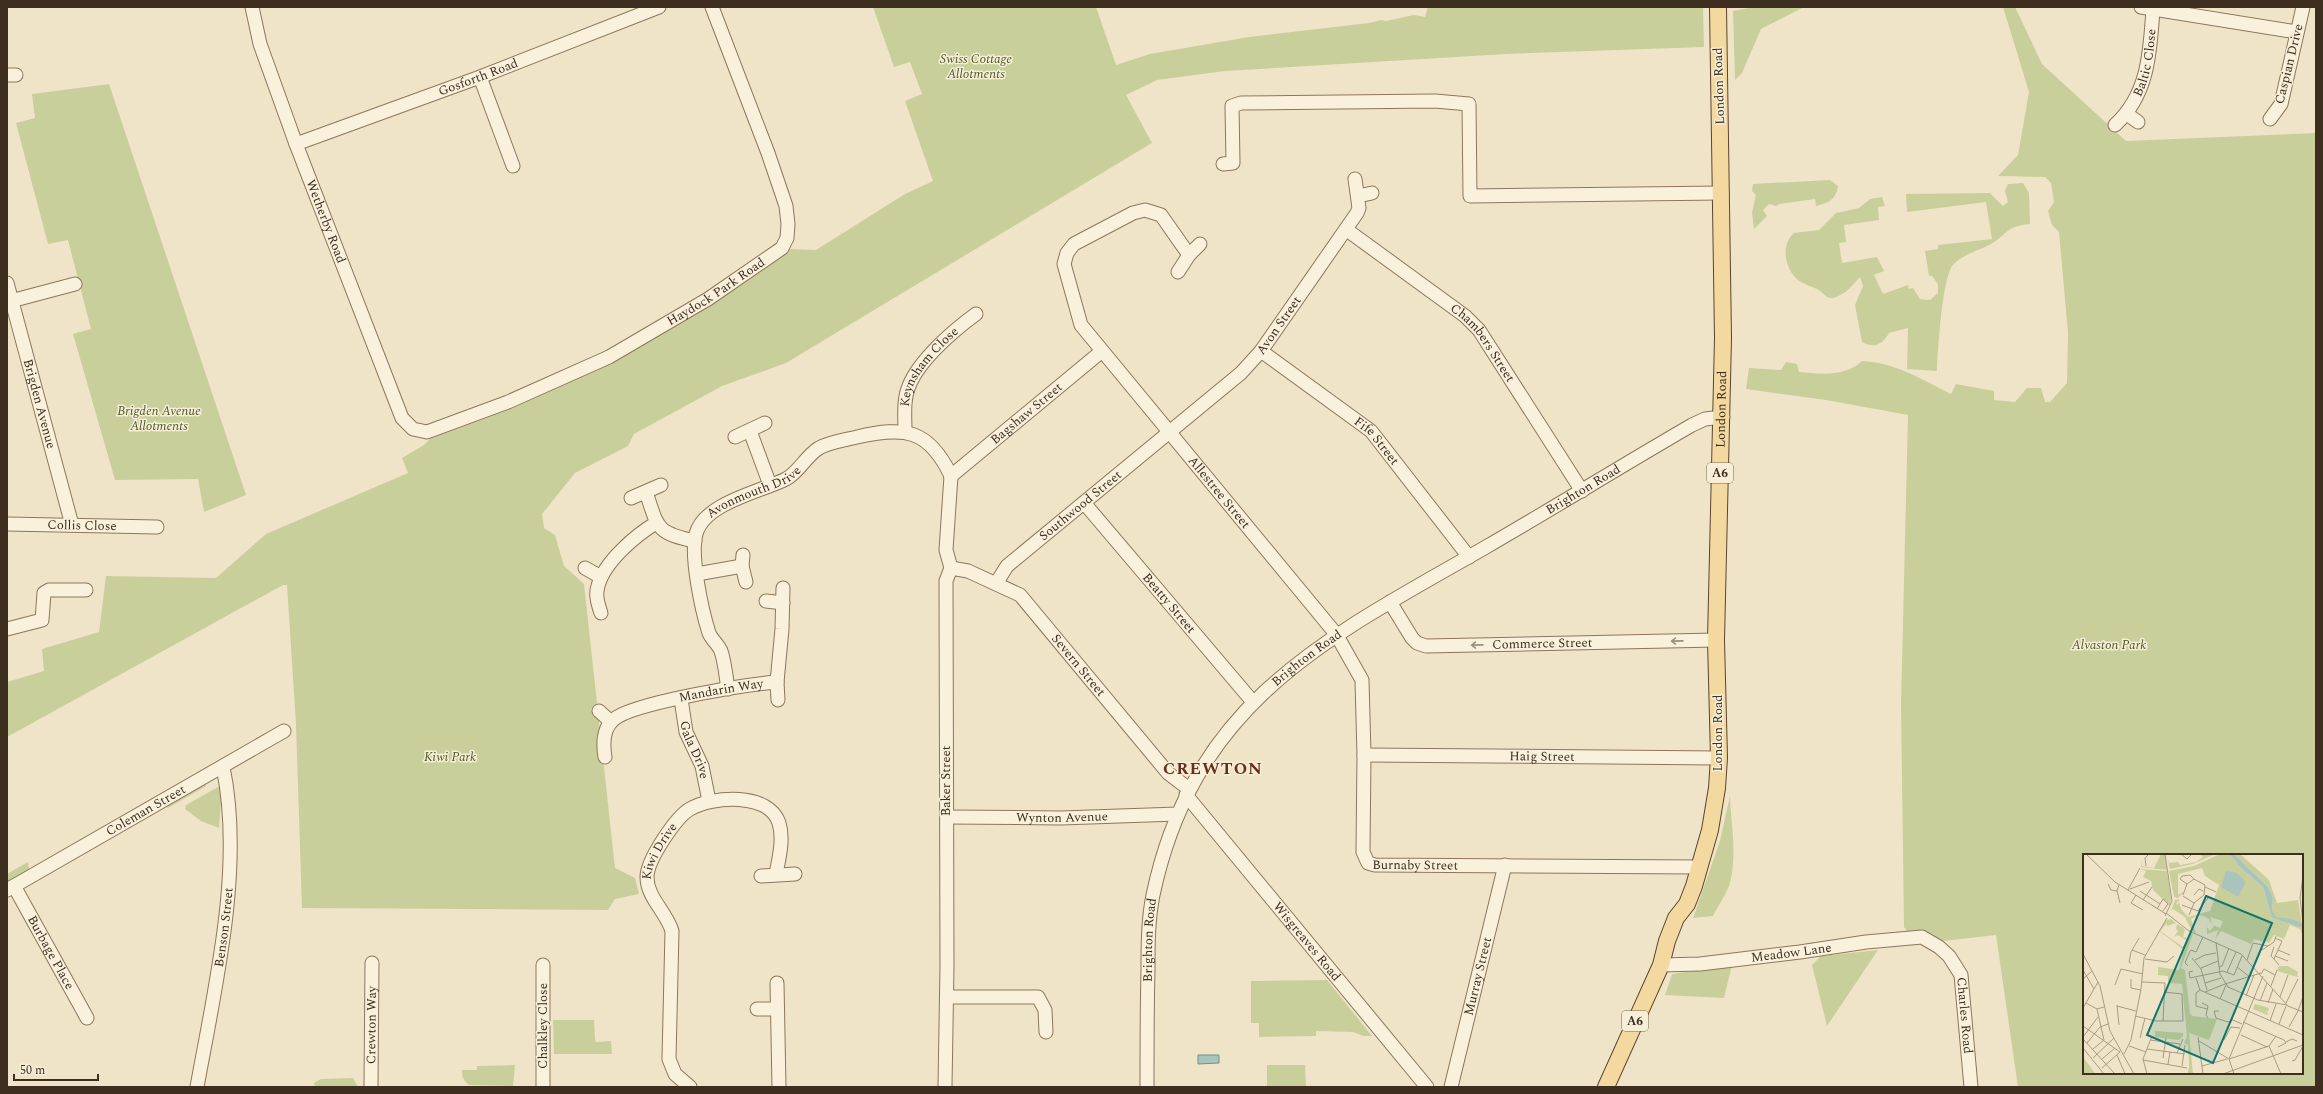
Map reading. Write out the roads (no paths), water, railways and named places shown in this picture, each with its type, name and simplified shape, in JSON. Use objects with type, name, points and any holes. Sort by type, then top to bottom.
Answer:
[{"type":"main road","name":"London Road","points":[[1606,1087],[1663,961],[1675,944],[1685,920],[1687,904],[1700,867],[1714,809],[1719,758],[1716,640],[1718,508],[1723,417],[1722,193],[1718,7]]},
{"type":"street","name":"Wetherby Road","points":[[252,7],[260,44],[296,144],[402,418],[413,429]]},
{"type":"street","name":"Gosforth Road","points":[[296,144],[480,77],[659,7]]},
{"type":"street","name":"Haydock Park Road","points":[[413,429],[427,432],[486,410],[609,357],[708,299],[782,248],[788,238],[786,206],[768,153],[712,7]]},
{"type":"street","name":"Caspian Drive","points":[[2270,119],[2281,104],[2303,7]]},
{"type":"street","points":[[2147,8],[2297,32]]},
{"type":"street","name":"Baltic Close","points":[[2115,125],[2133,118],[2135,102],[2144,77],[2150,50],[2147,8]]},
{"type":"street","points":[[480,77],[513,166]]},
{"type":"street","points":[[1223,164],[1233,163],[1232,106],[1242,103],[1435,101],[1469,104],[1470,196],[1722,193]]},
{"type":"street","name":"Avon Street","points":[[1169,433],[1241,373],[1260,351],[1347,230],[1359,208],[1355,179]]},
{"type":"street","points":[[1358,196],[1372,194]]},
{"type":"street","name":"Allestree Street","points":[[1189,255],[1161,215],[1145,210],[1134,213],[1080,240],[1070,249],[1064,264],[1076,313],[1081,325],[1102,351],[1336,634]]},
{"type":"street","name":"Chambers Street","points":[[1347,230],[1465,316],[1476,326],[1582,491]]},
{"type":"street","points":[[1178,272],[1189,255],[1200,244]]},
{"type":"street","name":"Brigden Avenue","points":[[7,284],[9,301],[72,525]]},
{"type":"street","points":[[9,301],[75,284]]},
{"type":"street","name":"Keynsham Close","points":[[905,432],[905,405],[909,385],[926,361],[950,334],[976,314]]},
{"type":"street","name":"Bagshaw Street","points":[[951,476],[1102,351]]},
{"type":"street","name":"Fife Street","points":[[1260,351],[1371,431],[1469,557]]},
{"type":"street","name":"Brighton Road","points":[[1147,1087],[1147,1008],[1151,911],[1161,867],[1178,814],[1188,792],[1219,743],[1253,702],[1293,666],[1336,634],[1582,491],[1692,425],[1705,419],[1723,417]]},
{"type":"street","points":[[735,437],[764,423]]},
{"type":"street","points":[[750,431],[770,486]]},
{"type":"street","name":"Avonmouth Drive","points":[[728,689],[720,650],[710,634],[697,574],[695,541],[698,528],[710,514],[726,504],[790,476],[812,454],[824,446],[885,431],[905,432],[929,444],[940,457],[951,476]]},
{"type":"street","name":"Southwood Street","points":[[997,582],[1007,566],[1085,504],[1169,433]]},
{"type":"street","name":"Baker Street","points":[[945,1087],[947,997],[946,581],[951,568],[946,550],[951,476]]},
{"type":"street","points":[[631,498],[661,485]]},
{"type":"street","points":[[646,492],[656,523],[662,531],[671,535],[695,541]]},
{"type":"street","name":"Beatty Street","points":[[1085,504],[1253,702]]},
{"type":"street","points":[[601,613],[597,593],[602,577],[630,542],[643,531],[656,523]]},
{"type":"street","name":"Collis Close","points":[[7,524],[157,527]]},
{"type":"street","points":[[697,574],[742,561],[746,582]]},
{"type":"street","points":[[585,568],[602,577]]},
{"type":"street","name":"Severn Street","points":[[951,568],[968,570],[997,582],[1020,595],[1168,773],[1188,792]]},
{"type":"street","name":"Mandarin Way","points":[[611,722],[614,718],[651,703],[777,682],[783,588]]},
{"type":"street","points":[[7,629],[42,620],[42,601],[44,593],[49,590],[86,590]]},
{"type":"street","points":[[766,601],[783,603]]},
{"type":"street","name":"Commerce Street","points":[[1390,602],[1412,638],[1426,646],[1716,640]]},
{"type":"street","name":"Burnaby Street","points":[[1336,634],[1362,680],[1364,756],[1363,852],[1368,863],[1375,865],[1700,867]]},
{"type":"street","points":[[777,682],[778,700]]},
{"type":"street","name":"Gala Drive","points":[[681,699],[686,732],[702,766],[709,801]]},
{"type":"street","points":[[599,711],[611,722],[603,744],[605,757]]},
{"type":"street","name":"Coleman Street","points":[[10,888],[284,731]]},
{"type":"street","name":"Haig Street","points":[[1364,756],[1719,758]]},
{"type":"street","name":"Benson Street","points":[[197,1087],[220,953],[229,875],[229,794],[223,766]]},
{"type":"street","name":"Wisgreaves Road","points":[[1188,792],[1427,1087]]},
{"type":"street","name":"Kiwi Drive","points":[[690,1087],[675,1074],[668,1059],[672,931],[669,919],[649,893],[647,875],[649,864],[677,820],[688,810],[709,801],[750,801],[764,805],[771,810],[779,821],[782,836],[776,874]]},
{"type":"street","name":"Wynton Avenue","points":[[947,817],[1061,818],[1178,814]]},
{"type":"street","name":"Murray Street","points":[[1451,1087],[1505,865]]},
{"type":"street","points":[[761,876],[795,874]]},
{"type":"street","name":"Burbage Place","points":[[10,888],[87,1018]]},
{"type":"street","name":"Meadow Lane","points":[[1663,961],[1706,963],[1800,952],[1866,942],[1922,937]]},
{"type":"street","name":"Charles Road","points":[[1922,937],[1939,947],[1949,956],[1961,975],[1971,1087]]},
{"type":"street","name":"Crewton Way","points":[[371,1087],[372,963]]},
{"type":"street","name":"Chalkley Close","points":[[543,965],[543,1087]]},
{"type":"street","points":[[777,983],[779,1087]]},
{"type":"street","points":[[947,997],[1038,997],[1045,1010],[1046,1032]]},
{"type":"street","points":[[757,1009],[777,1008]]},
{"type":"water","points":[[1198,1055],[1219,1055],[1219,1063],[1198,1064]]},
{"type":"district","name":"CREWTON","points":[[1213,769]]},
{"type":"park label","name":"Swiss Cottage Allotments","points":[[976,66]]},
{"type":"park label","name":"Brigden Avenue Allotments","points":[[159,418]]},
{"type":"park label","name":"Alvaston Park","points":[[2109,645]]},
{"type":"park label","name":"Kiwi Park","points":[[450,757]]}]
